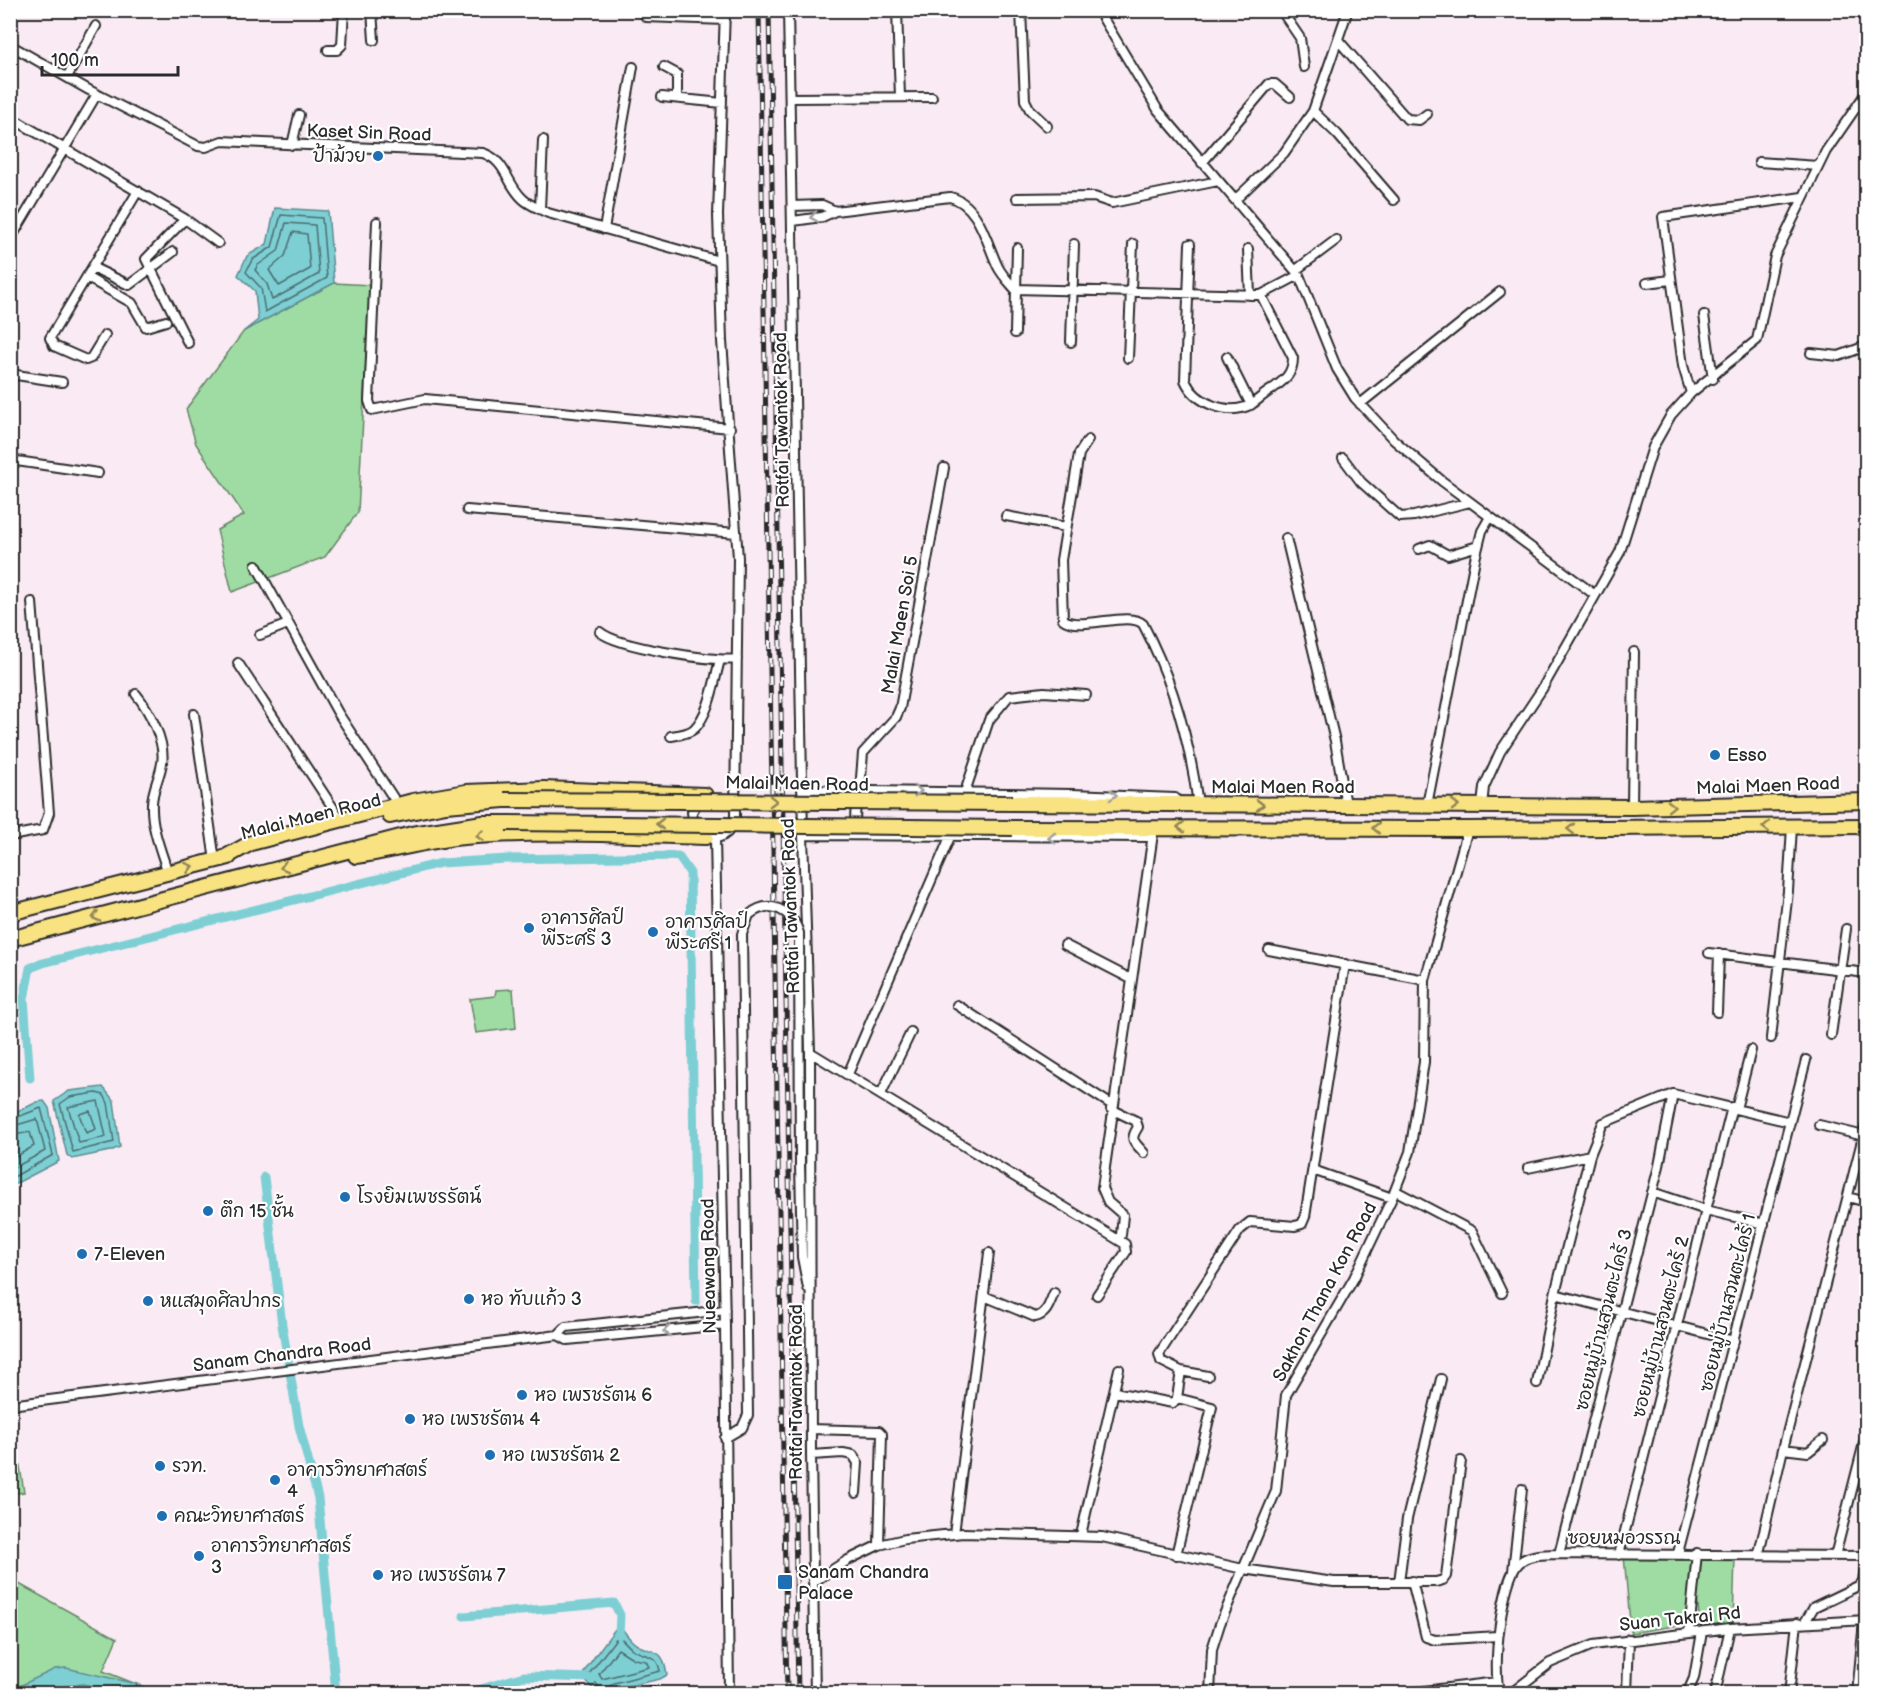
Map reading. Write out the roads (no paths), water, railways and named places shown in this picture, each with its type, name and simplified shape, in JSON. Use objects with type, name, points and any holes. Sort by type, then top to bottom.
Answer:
[{"type":"highway","points":[[219,860],[251,843],[444,795],[544,789],[735,795]]},
{"type":"highway","name":"Malai Maen Road","points":[[10,913],[403,813],[446,805],[504,800],[1632,807],[1866,801]]},
{"type":"highway","points":[[10,939],[412,834],[483,823],[1013,828],[1153,832],[1866,826]]},
{"type":"highway","points":[[323,857],[359,856],[442,840],[495,835],[711,838]]},
{"type":"street","points":[[328,50],[337,50],[342,45],[344,10]]},
{"type":"street","points":[[372,10],[374,40]]},
{"type":"street","points":[[725,10],[719,261],[722,341],[736,533],[735,795]]},
{"type":"street","name":"Rotfai Tawantok Road","points":[[788,10],[802,790],[810,1052],[811,1455],[815,1694]]},
{"type":"street","points":[[897,10],[900,97]]},
{"type":"street","points":[[1021,10],[1025,100],[1030,110],[1047,126]]},
{"type":"street","points":[[1281,10],[1300,38],[1305,67]]},
{"type":"street","points":[[1235,201],[1284,153],[1313,111],[1348,10]]},
{"type":"street","points":[[1098,11],[1145,91],[1218,181],[1298,272],[1337,369],[1360,404],[1394,440],[1470,502],[1595,595]]},
{"type":"street","points":[[646,17],[725,20]]},
{"type":"street","points":[[67,77],[96,26]]},
{"type":"street","points":[[1338,39],[1407,119],[1419,120],[1426,114]]},
{"type":"street","name":"Kaset Sin Road","points":[[10,45],[97,94],[202,147],[222,141],[483,153],[504,167],[515,190],[523,200],[540,209],[719,261]]},
{"type":"street","points":[[604,229],[633,67]]},
{"type":"street","points":[[664,67],[677,74],[677,98]]},
{"type":"street","points":[[1202,162],[1269,84],[1275,84],[1290,97]]},
{"type":"street","points":[[1482,806],[1484,787],[1496,760],[1542,688],[1627,537],[1653,447],[1671,415],[1691,393],[1713,379],[1757,340],[1774,256],[1818,166],[1866,93]]},
{"type":"street","points":[[10,240],[97,94]]},
{"type":"street","points":[[662,97],[722,103]]},
{"type":"street","points":[[790,98],[932,97]]},
{"type":"street","points":[[1313,111],[1337,134],[1394,200]]},
{"type":"street","points":[[292,145],[298,115]]},
{"type":"street","points":[[10,117],[185,219],[218,243]]},
{"type":"street","points":[[540,209],[543,140]]},
{"type":"street","points":[[1759,162],[1818,166]]},
{"type":"street","points":[[1017,198],[1094,197],[1112,203],[1218,181]]},
{"type":"street","points":[[105,335],[89,360],[59,349],[51,341],[52,332],[88,278],[138,191]]},
{"type":"street","points":[[793,220],[822,217],[835,211],[950,197],[960,199],[975,216],[999,269],[1015,289],[1073,292],[1261,295],[1298,272],[1335,240]]},
{"type":"street","points":[[1691,393],[1683,366],[1662,220],[1666,215],[1802,197]]},
{"type":"street","points":[[792,206],[822,205],[835,211]]},
{"type":"street","points":[[185,219],[146,259],[188,343]]},
{"type":"street","points":[[377,222],[369,402],[372,410],[425,399],[730,429]]},
{"type":"street","points":[[1071,342],[1074,244]]},
{"type":"street","points":[[1128,358],[1133,244]]},
{"type":"street","points":[[1190,244],[1185,380],[1191,392],[1222,408],[1237,409],[1251,405],[1287,378],[1293,369],[1293,358],[1261,295]]},
{"type":"street","points":[[1015,333],[1017,248]]},
{"type":"street","points":[[1248,249],[1250,295]]},
{"type":"street","points":[[94,268],[129,285],[149,267],[173,252]]},
{"type":"street","points":[[88,278],[132,303],[146,327],[166,321]]},
{"type":"street","points":[[1647,283],[1671,280]]},
{"type":"street","points":[[1360,404],[1500,292]]},
{"type":"street","points":[[1704,315],[1713,379]]},
{"type":"street","points":[[1811,353],[1839,356],[1866,346]]},
{"type":"street","points":[[1227,357],[1251,405]]},
{"type":"street","points":[[10,374],[62,382]]},
{"type":"street","points":[[802,790],[1141,795],[1178,799],[1194,804],[1189,751],[1172,692],[1143,624],[1133,620],[1073,623],[1063,619],[1060,567],[1079,454],[1088,440]]},
{"type":"street","points":[[1343,458],[1361,482],[1400,517],[1414,516],[1470,502]]},
{"type":"street","points":[[10,460],[98,473]]},
{"type":"street","name":"Malai Maen Soi 5","points":[[860,790],[863,753],[896,717],[900,708],[944,468]]},
{"type":"street","points":[[467,510],[736,533]]},
{"type":"street","points":[[1006,516],[1066,527]]},
{"type":"street","points":[[1427,805],[1478,546],[1490,517]]},
{"type":"street","points":[[1286,538],[1335,741],[1346,805]]},
{"type":"street","points":[[1419,549],[1434,546],[1448,555],[1478,546]]},
{"type":"street","points":[[256,564],[348,729],[398,805]]},
{"type":"street","points":[[10,836],[43,830],[49,813],[32,602]]},
{"type":"street","points":[[260,635],[288,624]]},
{"type":"street","points":[[600,632],[611,640],[720,660],[737,659]]},
{"type":"street","points":[[1632,807],[1634,652]]},
{"type":"street","points":[[671,736],[688,732],[699,722],[711,694],[720,660]]},
{"type":"street","points":[[238,663],[341,820]]},
{"type":"street","points":[[965,792],[989,720],[1009,696],[1044,692],[1086,695]]},
{"type":"street","points":[[136,694],[147,711],[162,750],[163,760],[152,802],[153,822],[168,873]]},
{"type":"street","points":[[194,714],[219,860]]},
{"type":"street","points":[[847,836],[855,821],[856,799],[850,790]]},
{"type":"street","name":"Malai Maen Road","points":[[705,795],[694,806],[692,819],[696,830],[711,838],[729,832],[735,818],[735,795]]},
{"type":"street","points":[[1771,1038],[1788,891],[1792,827]]},
{"type":"street","name":"Sakhon Thana Kon Road","points":[[1210,1694],[1212,1649],[1220,1624],[1276,1491],[1284,1407],[1290,1384],[1354,1278],[1394,1195],[1410,1152],[1424,1062],[1425,980],[1468,829]]},
{"type":"street","points":[[803,835],[950,837],[1153,832],[1102,1188],[1108,1202],[1123,1215],[1121,1235]]},
{"type":"street","points":[[849,1074],[950,837]]},
{"type":"street","name":"Nueawang Road","points":[[711,838],[725,1325],[729,1694]]},
{"type":"street","points":[[725,1438],[742,1428],[748,1415],[742,934],[749,915],[766,906],[776,907],[789,914],[799,933],[802,1257],[804,1277],[810,1292]]},
{"type":"street","points":[[1831,1035],[1846,929]]},
{"type":"street","points":[[1065,945],[1131,979]]},
{"type":"street","points":[[1269,950],[1425,980]]},
{"type":"street","points":[[1709,953],[1866,974]]},
{"type":"street","points":[[1717,1012],[1719,954]]},
{"type":"street","points":[[1208,1376],[1181,1371],[1161,1361],[1159,1354],[1240,1230],[1250,1222],[1302,1224],[1313,1170],[1345,964]]},
{"type":"street","points":[[957,1005],[1136,1121],[1138,1127],[1132,1134],[1132,1140],[1144,1153]]},
{"type":"street","points":[[881,1094],[910,1032]]},
{"type":"street","name":"ซอยหมู่บ้านสวนตะไคร้ 2","points":[[1619,1555],[1706,1210],[1751,1050]]},
{"type":"street","points":[[810,1052],[1125,1244],[1126,1252],[1097,1294]]},
{"type":"street","name":"ซอยหมู่บ้านสวนตะไคร้ 1","points":[[1678,1553],[1806,1060]]},
{"type":"street","points":[[1537,1383],[1555,1294],[1590,1155],[1603,1123],[1673,1094],[1790,1122]]},
{"type":"street","name":"ซอยหมู่บ้านสวนตะไคร้ 3","points":[[1559,1554],[1652,1192],[1673,1094]]},
{"type":"street","points":[[1819,1125],[1864,1136]]},
{"type":"street","points":[[1759,1553],[1783,1449],[1866,1125]]},
{"type":"street","points":[[1528,1168],[1590,1155]]},
{"type":"street","points":[[1313,1170],[1394,1195],[1472,1231],[1502,1293]]},
{"type":"street","points":[[1652,1192],[1706,1210],[1764,1224]]},
{"type":"street","points":[[1848,1197],[1866,1202]]},
{"type":"street","points":[[954,1534],[989,1253]]},
{"type":"street","points":[[984,1296],[1035,1317],[1041,1316],[1047,1310],[1054,1293]]},
{"type":"street","points":[[1555,1294],[1734,1341]]},
{"type":"street","name":"Sanam Chandra Road","points":[[558,1335],[566,1327],[724,1310]]},
{"type":"street","name":"Sanam Chandra Road","points":[[10,1405],[558,1335],[567,1340],[725,1325]]},
{"type":"street","points":[[1081,1535],[1119,1369]]},
{"type":"street","points":[[1114,1392],[1173,1403],[1178,1398],[1181,1371]]},
{"type":"street","points":[[1399,1582],[1407,1519],[1441,1379]]},
{"type":"street","points":[[1176,1555],[1212,1410],[1209,1406],[1178,1398]]},
{"type":"street","points":[[811,1429],[879,1431],[882,1434],[879,1545]]},
{"type":"street","points":[[1835,1556],[1863,1466],[1866,1435]]},
{"type":"street","points":[[1783,1449],[1808,1452],[1823,1440]]},
{"type":"street","points":[[811,1455],[843,1453],[853,1455],[858,1463],[856,1493]]},
{"type":"street","points":[[813,1582],[848,1560],[879,1545],[904,1539],[954,1534],[1081,1535],[1244,1569],[1334,1582],[1436,1582],[1446,1576],[1461,1461]]},
{"type":"street","points":[[1500,1694],[1497,1682],[1497,1636],[1513,1571],[1522,1489]]},
{"type":"street","points":[[1689,1633],[1697,1553]]},
{"type":"street","name":"ซอยหมอวรรณ","points":[[1513,1571],[1519,1562],[1527,1558],[1559,1554],[1759,1553],[1866,1558]]},
{"type":"street","points":[[1789,1694],[1801,1623],[1814,1607],[1860,1585],[1863,1581],[1866,1558]]},
{"type":"street","points":[[1412,1581],[1426,1637],[1435,1640],[1497,1636]]},
{"type":"street","points":[[1857,1694],[1865,1621]]},
{"type":"street","name":"Suan Takrai Rd","points":[[1510,1694],[1524,1680],[1567,1655],[1593,1645],[1730,1628],[1865,1621]]},
{"type":"street","points":[[1716,1694],[1730,1628]]},
{"type":"street","points":[[1687,1694],[1694,1678],[1702,1632]]},
{"type":"street","points":[[1627,1694],[1629,1639]]},
{"type":"street","points":[[1399,1694],[1497,1682]]},
{"type":"street","points":[[635,1694],[651,1691],[658,1694]]},
{"type":"water","points":[[275,208],[328,211],[334,283],[244,331],[258,320],[255,291],[238,275],[247,256],[267,244]]},
{"type":"water","points":[[103,1087],[114,1101],[120,1147],[72,1159],[67,1155],[54,1101],[69,1091]]},
{"type":"water","points":[[44,1101],[49,1108],[59,1161],[11,1186],[11,1115],[37,1102]]},
{"type":"water","points":[[619,1624],[633,1642],[659,1654],[664,1661],[667,1675],[660,1679],[597,1693],[582,1677]]},
{"type":"water","points":[[66,1668],[137,1684],[157,1693],[120,1693],[83,1684],[56,1687],[41,1693],[11,1693],[11,1690],[55,1669]]},
{"type":"waterway","points":[[30,1078],[24,999],[30,968],[43,963],[441,863],[507,859],[678,856],[690,873],[696,1301]]},
{"type":"waterway","points":[[264,1177],[282,1325],[299,1426],[318,1498],[336,1693]]},
{"type":"waterway","points":[[464,1616],[614,1603],[620,1615],[619,1635]]},
{"type":"waterway","points":[[468,1693],[524,1676],[594,1678]]},
{"type":"waterway","points":[[336,1694],[469,1694]]},
{"type":"railway","points":[[759,10],[787,1694]]},
{"type":"railway","points":[[769,10],[798,1694]]},
{"type":"place","name":"ป้าม้วย","points":[[378,156]]},
{"type":"place","name":"Esso","points":[[1715,755]]},
{"type":"place","name":"อาคารศิลป์ พีระศรี 3","points":[[529,928]]},
{"type":"place","name":"อาคารศิลป์ พีระศรี 1","points":[[653,932]]},
{"type":"place","name":"โรงยิมเพชรรัตน์","points":[[345,1197]]},
{"type":"place","name":"ตึก 15 ชั้น","points":[[208,1211]]},
{"type":"place","name":"7-Eleven","points":[[82,1254]]},
{"type":"place","name":"หอ ทับแก้ว 3","points":[[469,1299]]},
{"type":"place","name":"หแสมุดศิลปากร","points":[[148,1301]]},
{"type":"place","name":"หอ เพรชรัตน 6","points":[[522,1395]]},
{"type":"place","name":"หอ เพรชรัตน 4","points":[[410,1419]]},
{"type":"place","name":"หอ เพรชรัตน 2","points":[[490,1455]]},
{"type":"place","name":"รวท.","points":[[160,1466]]},
{"type":"place","name":"อาคารวิทยาศาสตร์ 4","points":[[275,1480]]},
{"type":"place","name":"คณะวิทยาศาสตร์","points":[[162,1516]]},
{"type":"place","name":"อาคารวิทยาศาสตร์ 3","points":[[199,1556]]},
{"type":"place","name":"หอ เพรชรัตน 7","points":[[378,1575]]},
{"type":"place","name":"Sanam Chandra Palace","points":[[785,1582]]}]
